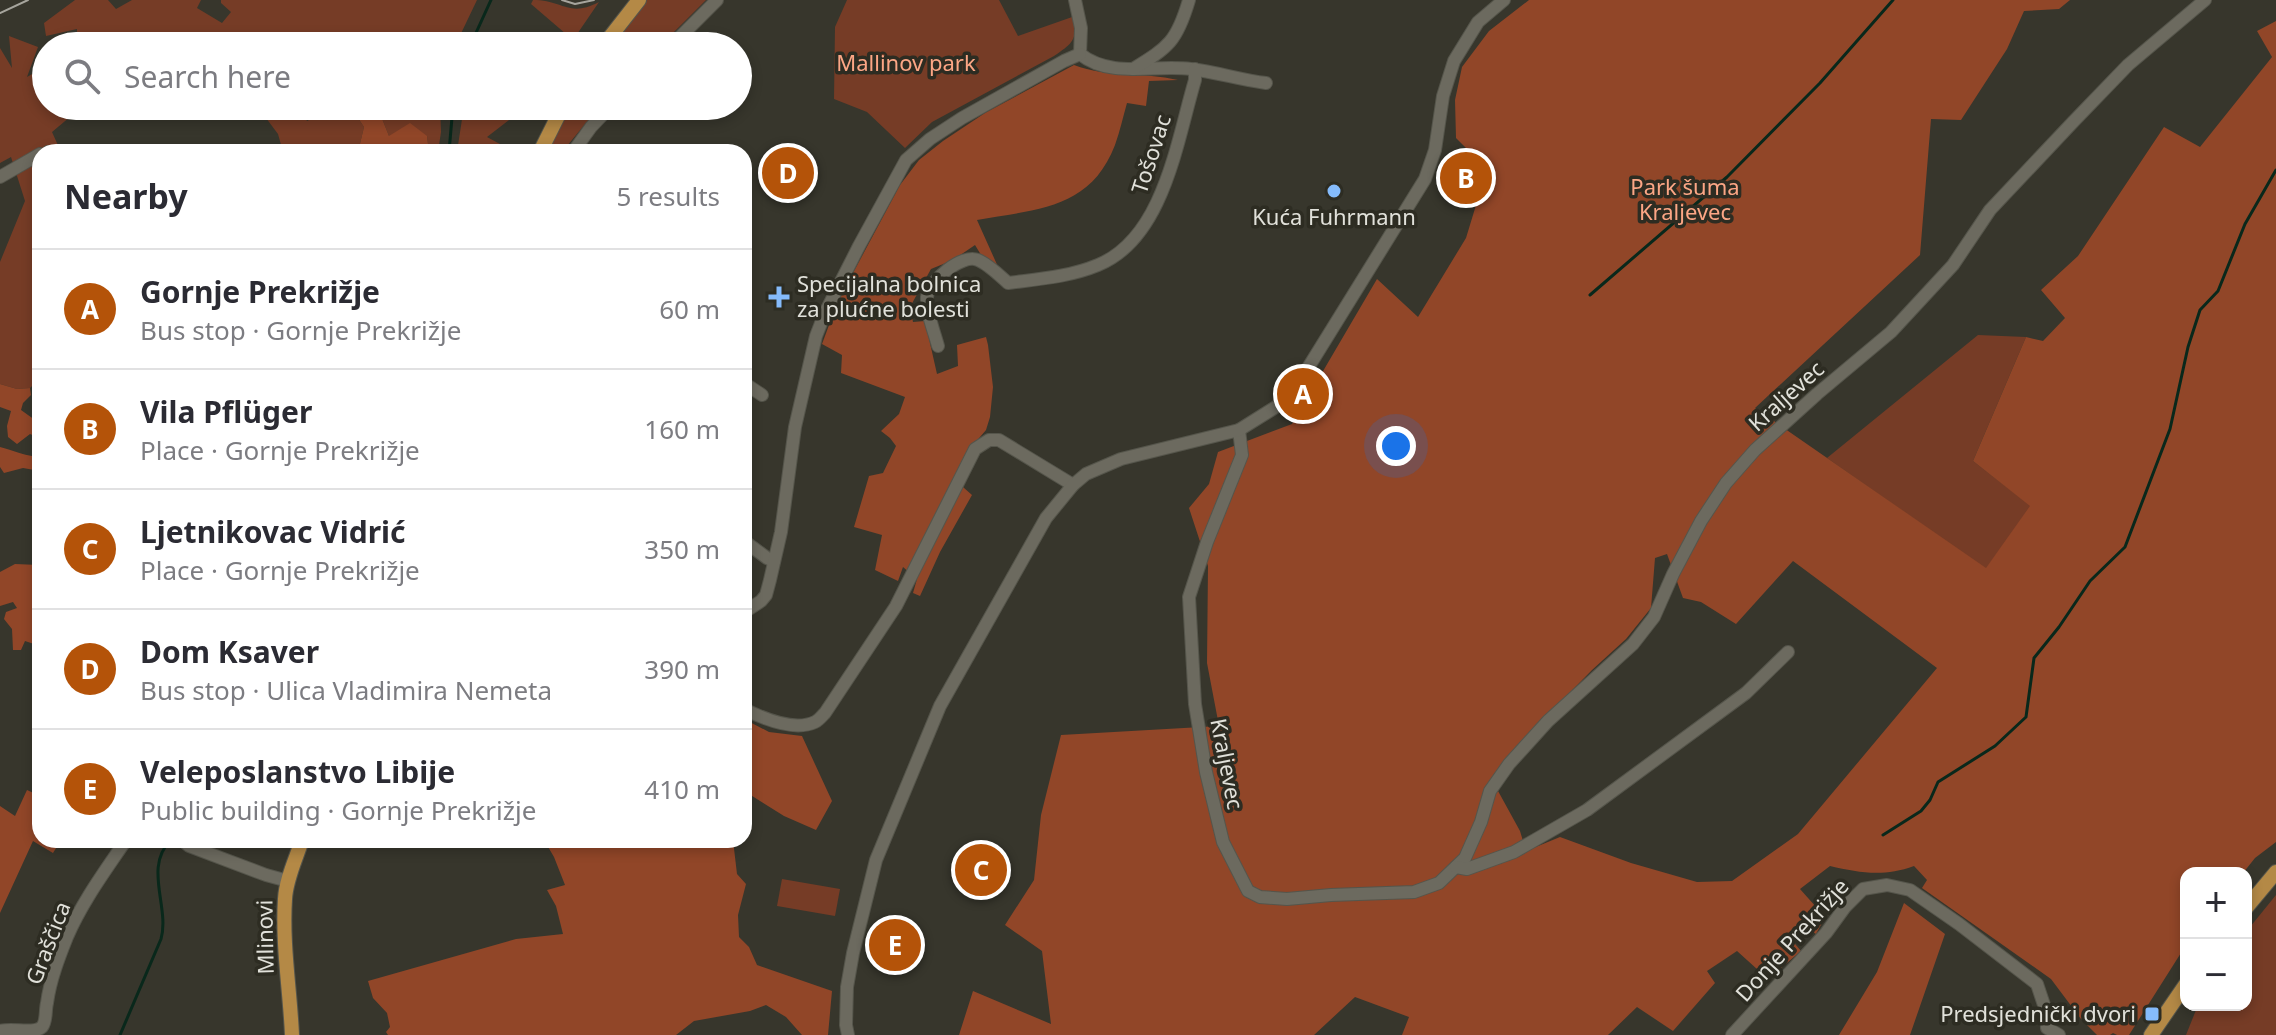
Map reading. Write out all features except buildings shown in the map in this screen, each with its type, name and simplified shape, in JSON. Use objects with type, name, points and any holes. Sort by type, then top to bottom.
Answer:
[{"type":"main road","points":[[614,32],[639,0]]},
{"type":"main road","points":[[544,144],[556,120]]},
{"type":"main road","name":"Mlinovi","points":[[292,1035],[285,900],[299,848]]},
{"type":"main road","points":[[2252,901],[2276,872]]},
{"type":"main road","points":[[2151,1035],[2180,993]]},
{"type":"street","points":[[685,32],[717,0]]},
{"type":"street","points":[[1075,0],[1081,28],[1080,54]]},
{"type":"street","points":[[1133,69],[1171,43],[1182,25],[1189,0]]},
{"type":"street","points":[[848,1035],[847,987],[876,860],[940,706],[1046,518],[1086,474],[1121,459],[1239,430],[1279,405],[1298,384],[1425,179],[1435,150],[1443,96],[1454,61],[1478,22],[1504,0]]},
{"type":"street","name":"Kraljevec","points":[[1239,430],[1242,455],[1189,597],[1195,704],[1206,772],[1223,842],[1248,891],[1260,897],[1287,899],[1414,892],[1439,883],[1465,858],[1481,822],[1490,791],[1509,764],[1548,721],[1633,644],[1654,617],[1701,521],[1726,483],[1755,450],[1891,332],[1953,265],[1990,210],[2073,122],[2128,65],[2205,0]]},
{"type":"street","points":[[1080,54],[1098,65],[1133,69],[1195,69],[1266,83]]},
{"type":"street","points":[[752,607],[766,595],[785,508],[795,427],[816,336],[859,246],[906,160],[962,118],[1080,54]]},
{"type":"street","name":"Tošovac","points":[[938,346],[927,301],[928,289],[932,282],[957,263],[971,258],[979,260],[1008,283],[1062,276],[1101,264],[1139,235],[1161,194],[1195,80],[1195,69]]},
{"type":"street","points":[[579,144],[598,120]]},
{"type":"street","points":[[0,177],[32,159]]},
{"type":"street","points":[[752,388],[762,395]]},
{"type":"street","points":[[752,713],[769,721],[801,725],[815,722],[825,713],[896,606],[975,449],[989,440],[999,440],[1073,485]]},
{"type":"street","points":[[752,546],[774,561]]},
{"type":"street","name":"Kraljevec","points":[[1456,867],[1467,869],[1514,852],[1587,810],[1746,693],[1788,652]]},
{"type":"street","name":"Graščica","points":[[1,1030],[32,1032],[44,1023],[48,994],[68,935],[89,895],[121,848]]},
{"type":"street","points":[[194,848],[288,881]]},
{"type":"street","name":"Donje Prekrižje","points":[[1732,1035],[1863,889],[1887,885],[1910,890],[2037,984],[2046,1011],[2047,1028],[2059,1035]]},
{"type":"green space","points":[[75,0],[108,0],[116,9],[132,0],[201,0],[197,8],[222,23],[231,12],[221,0],[477,0],[462,32],[77,32],[77,29],[45,32],[44,23]]},
{"type":"green space","points":[[533,0],[580,8],[599,2],[578,32],[564,32],[531,4]]},
{"type":"green space","points":[[645,0],[706,0],[674,32],[621,32]]},
{"type":"green space","name":"Mallinov park","points":[[847,0],[999,0],[1018,36],[1075,16],[1075,31],[1070,44],[1054,56],[932,122],[905,148],[867,112],[834,99],[835,27]]},
{"type":"green space","name":"Park šuma Kraljevec","points":[[1529,0],[2070,0],[2059,9],[2024,11],[2007,49],[1961,120],[1931,119],[1920,255],[1755,408],[1986,568],[2030,506],[1973,461],[2026,337],[2043,341],[2065,318],[2041,290],[2078,256],[2164,127],[2200,147],[2272,57],[2257,31],[2276,21],[2276,842],[2248,867],[2180,867],[2180,954],[2129,1035],[2097,1035],[2051,979],[1922,888],[1927,880],[1914,866],[1872,873],[1830,866],[1800,889],[1825,917],[1816,934],[1803,925],[1790,938],[1801,951],[1768,979],[1737,951],[1707,971],[1715,983],[1673,1031],[1637,1007],[1608,1035],[1402,1035],[1409,1017],[1355,997],[1314,1035],[959,1035],[973,991],[1051,1024],[1042,951],[1005,925],[1034,880],[1041,815],[1061,735],[1219,726],[1207,663],[1208,566],[1189,508],[1209,484],[1218,452],[1292,424],[1377,279],[1418,317],[1466,238],[1487,169],[1456,138],[1455,100],[1462,67],[1489,31]],"holes":[[[1667,554],[1683,598],[1701,602],[1736,624],[1793,561],[1937,668],[1798,834],[1732,881],[1697,882],[1631,863],[1560,837],[1526,851],[1520,831],[1492,780],[1507,757],[1626,639],[1651,608],[1655,558]]]},
{"type":"green space","points":[[9,36],[32,45],[32,63],[27,77],[32,74],[32,120],[66,120],[52,132],[57,144],[32,144],[32,386],[17,389],[0,384],[0,262],[25,201],[11,157],[0,163],[0,48],[12,68]]},
{"type":"green space","points":[[1074,65],[1100,72],[1178,80],[1149,81],[1146,106],[1127,103],[1115,145],[1104,166],[1091,183],[1076,194],[1040,209],[977,220],[999,269],[989,268],[975,245],[953,260],[931,269],[910,307],[913,322],[925,321],[937,374],[958,366],[957,345],[986,337],[993,387],[986,430],[974,444],[955,480],[972,495],[920,596],[913,593],[917,579],[903,567],[898,581],[875,570],[882,535],[854,527],[869,476],[883,473],[896,446],[881,431],[899,414],[905,397],[841,373],[842,355],[822,344],[838,301],[900,185],[919,160],[985,113]]},
{"type":"green space","points":[[268,120],[359,120],[364,127],[360,144],[281,144],[278,134]]},
{"type":"green space","points":[[359,120],[383,120],[389,136],[410,123],[427,136],[428,144],[360,144],[364,127]]},
{"type":"green space","points":[[383,120],[441,120],[439,144],[428,144],[427,136],[389,136]]},
{"type":"green space","points":[[462,120],[509,120],[487,137],[500,144],[458,144]]},
{"type":"green space","points":[[562,120],[588,120],[569,144],[550,144]]},
{"type":"green space","points":[[1978,335],[2026,337],[1973,461],[2031,506],[1986,569],[1827,458]]},
{"type":"green space","points":[[0,384],[17,389],[30,388],[31,395],[21,410],[32,418],[32,435],[17,444],[8,437],[11,411],[0,407]]},
{"type":"green space","points":[[0,447],[32,456],[32,470],[23,468],[4,473],[0,467]]},
{"type":"green space","points":[[15,564],[32,565],[32,643],[25,641],[21,650],[13,650],[12,629],[4,619],[6,612],[17,608],[13,602],[0,606],[0,572]]},
{"type":"green space","points":[[752,723],[769,732],[802,736],[832,801],[816,830],[784,816],[752,796]]},
{"type":"green space","points":[[27,790],[32,792],[32,843],[0,913],[0,806],[15,816]]},
{"type":"green space","points":[[549,848],[734,848],[737,874],[746,884],[738,915],[739,937],[749,947],[757,965],[832,991],[828,1035],[802,1035],[786,1017],[766,1005],[694,1021],[676,1035],[388,1035],[387,1013],[373,998],[368,981],[516,939],[563,934],[556,906],[547,890],[565,885]]},
{"type":"green space","points":[[782,879],[840,889],[835,916],[777,906]]},
{"type":"green space","points":[[2276,895],[2276,1035],[2186,1035],[2196,1011],[2252,1011],[2252,925]]},
{"type":"green space","points":[[1904,903],[1945,934],[1910,1035],[1839,1035],[1877,972]]},
{"type":"waterway","name":"Kraljevec","points":[[476,32],[491,0]]},
{"type":"waterway","points":[[1590,295],[1727,177],[1820,83],[1893,0]]},
{"type":"waterway","name":"Kraljevec","points":[[450,144],[452,120]]},
{"type":"waterway","points":[[1883,835],[1921,811],[1938,782],[1995,746],[2026,717],[2034,658],[2090,581],[2125,547],[2170,429],[2188,347],[2200,310],[2218,291],[2245,224],[2276,170]]},
{"type":"waterway","name":"Kraljevec","points":[[120,1035],[161,939],[163,927],[158,875],[165,848]]},
{"type":"tram line","points":[[0,13],[28,0]]},
{"type":"tram line","points":[[562,0],[575,4],[594,0]]},
{"type":"place","name":"Dom Ksaver","points":[[788,173]]},
{"type":"place","name":"Vila Pflüger","points":[[1466,178]]},
{"type":"place","name":"Kuća Fuhrmann","points":[[1334,191]]},
{"type":"place","name":"Specijalna bolnica za plućne bolesti","points":[[779,297]]},
{"type":"place","name":"Gornje Prekrižje","points":[[1303,394]]},
{"type":"place","name":"Ljetnikovac Vidrić","points":[[981,870]]},
{"type":"place","name":"Veleposlanstvo Libije","points":[[895,945]]},
{"type":"place","name":"Predsjednički dvori","points":[[2152,1014]]}]
